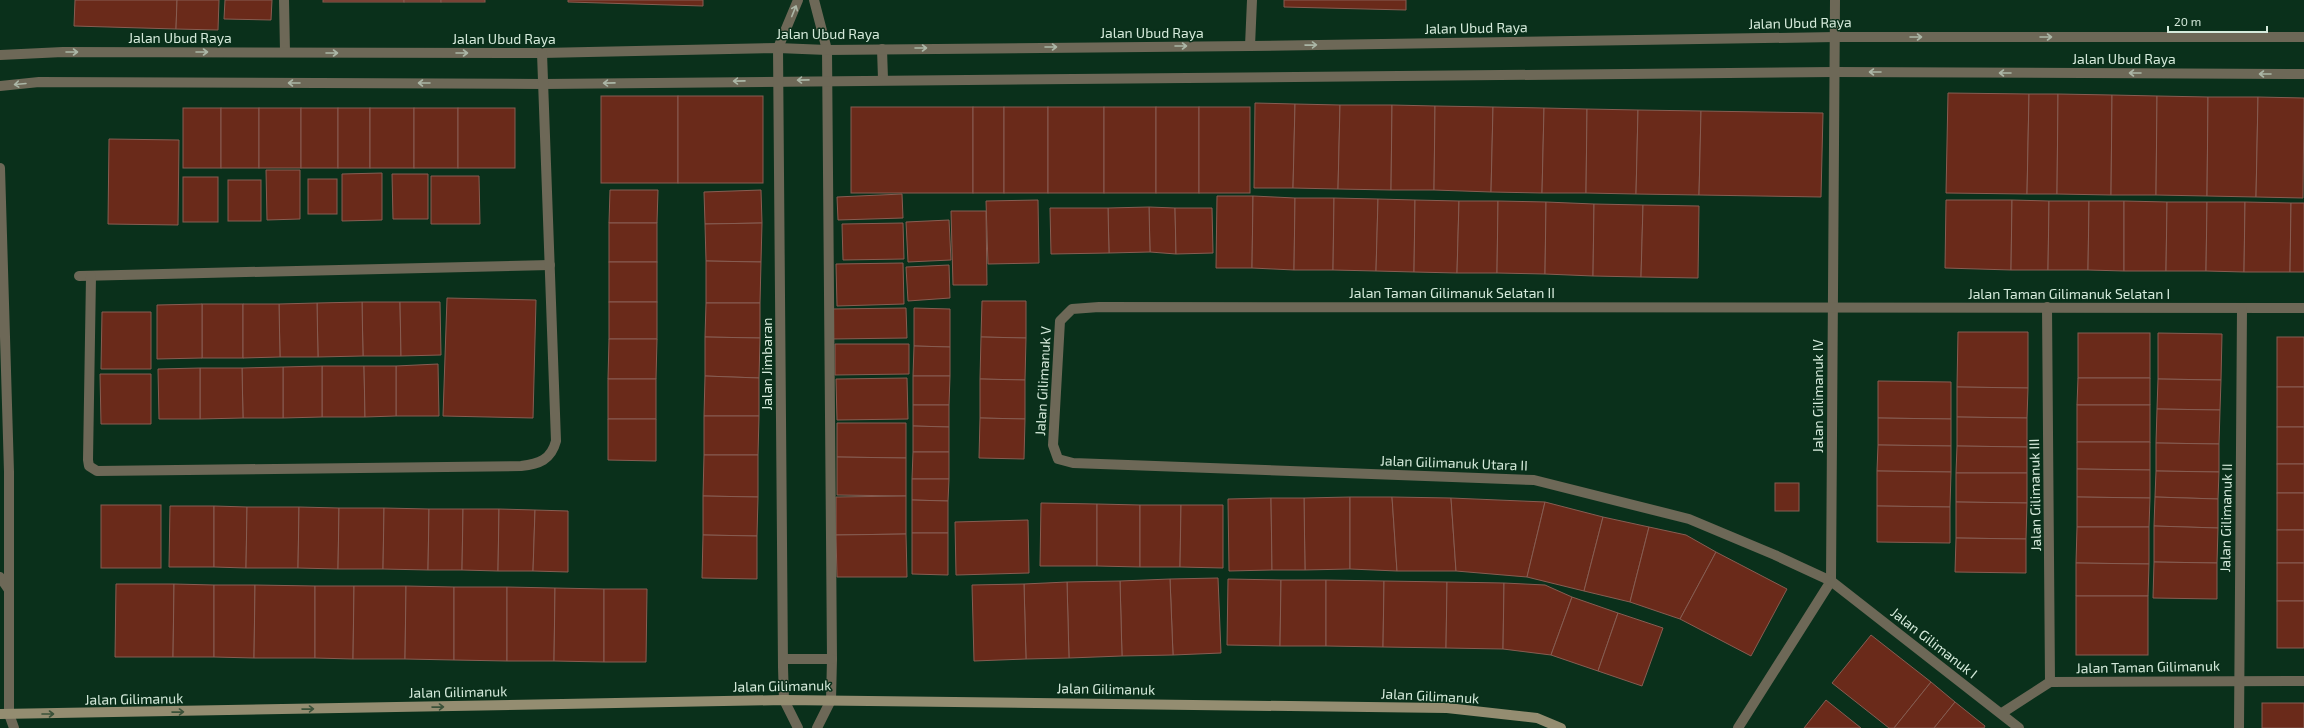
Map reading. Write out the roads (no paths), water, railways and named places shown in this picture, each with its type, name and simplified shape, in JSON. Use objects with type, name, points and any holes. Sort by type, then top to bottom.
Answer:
[{"type":"street","points":[[284,0],[284,52]]},
{"type":"street","name":"Jalan Jimbaran","points":[[798,0],[778,48],[784,700],[798,728]]},
{"type":"street","points":[[814,0],[827,50],[832,659],[831,700],[817,728]]},
{"type":"street","points":[[1250,46],[1252,0]]},
{"type":"street","name":"Jalan Gilimanuk IV","points":[[1831,582],[1835,0]]},
{"type":"street","name":"Jalan Ubud Raya","points":[[0,55],[64,52],[542,53],[778,48],[827,50],[1250,46],[1835,37],[2304,37]]},
{"type":"street","points":[[879,79],[882,49]]},
{"type":"street","points":[[91,276],[88,460],[89,466],[97,471],[521,466],[536,464],[545,460],[553,451],[556,441],[542,53]]},
{"type":"street","name":"Jalan Ubud Raya","points":[[0,86],[40,82],[543,84],[879,79],[1834,72],[2304,74]]},
{"type":"street","points":[[0,168],[9,472],[9,590],[4,728]]},
{"type":"street","points":[[79,276],[550,265]]},
{"type":"street","name":"Jalan Taman Gilimanuk Selatan II","points":[[1072,309],[1099,307],[1833,307]]},
{"type":"street","name":"Jalan Taman Gilimanuk Selatan I","points":[[1833,307],[2304,308]]},
{"type":"street","name":"Jalan Gilimanuk III","points":[[2047,307],[2050,682]]},
{"type":"street","name":"Jalan Gilimanuk II","points":[[2239,728],[2238,680],[2242,308]]},
{"type":"street","name":"Jalan Gilimanuk V","points":[[1058,459],[1053,445],[1060,321],[1072,309]]},
{"type":"street","name":"Jalan Gilimanuk Utara II","points":[[1058,459],[1073,463],[1534,480],[1689,519],[1775,555],[1831,582]]},
{"type":"street","points":[[0,577],[9,590]]},
{"type":"street","points":[[1738,728],[1831,582]]},
{"type":"street","name":"Jalan Gilimanuk I","points":[[1831,582],[2002,713],[2019,728]]},
{"type":"street","points":[[783,659],[832,659]]},
{"type":"street","name":"Jalan Taman Gilimanuk","points":[[2050,682],[2238,680],[2304,681]]},
{"type":"street","points":[[2002,713],[2050,682]]},
{"type":"street","name":"Jalan Gilimanuk","points":[[5,714],[831,700],[1446,708],[1537,718],[1561,728]]},
{"type":"street","points":[[5,714],[14,728]]}]
